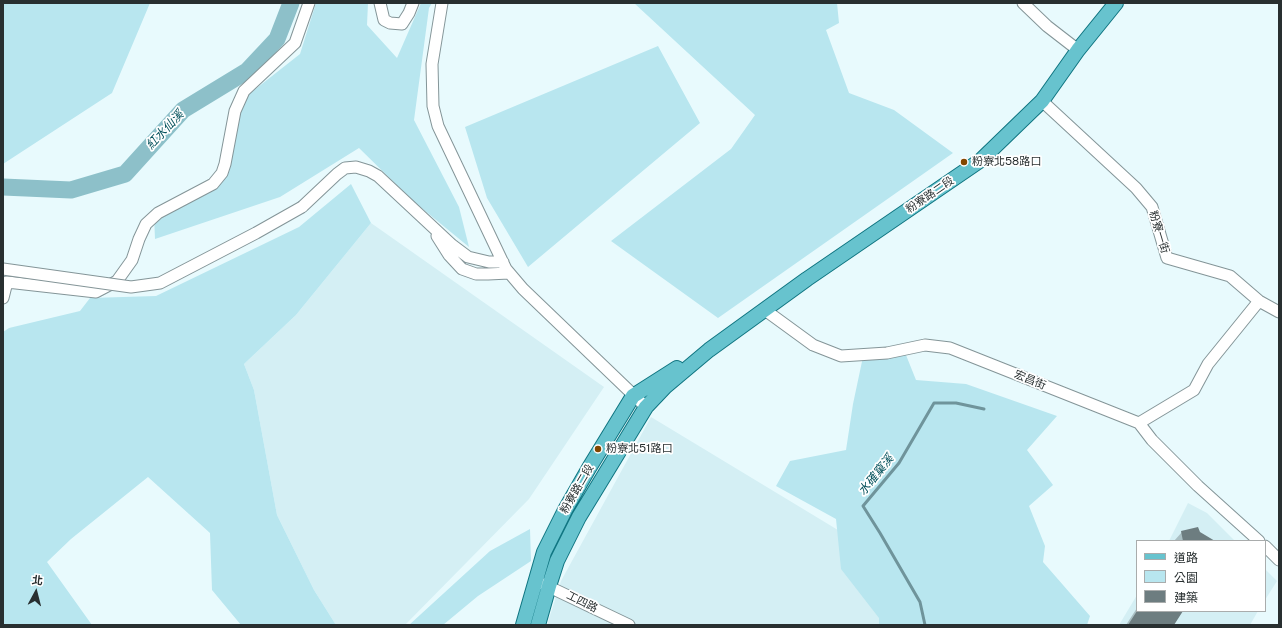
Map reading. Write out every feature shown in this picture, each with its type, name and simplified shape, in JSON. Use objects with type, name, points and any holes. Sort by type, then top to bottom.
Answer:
[{"type":"main road","name":"粉寮路二段","points":[[538,625],[557,561],[579,517],[646,407],[665,387],[709,350],[807,279],[982,160],[1042,101],[1078,50],[1116,3]]},
{"type":"main road","name":"粉寮路二段","points":[[523,625],[544,552],[565,510],[633,396],[657,380],[709,350]]},
{"type":"street","points":[[3,298],[7,282],[96,292],[117,281],[132,260],[146,224],[158,213],[213,184],[222,173],[235,111],[244,91],[295,43],[309,3]]},
{"type":"street","points":[[380,3],[384,20],[390,24],[402,24],[413,3]]},
{"type":"street","points":[[442,3],[432,64],[433,106],[436,120],[503,262],[509,273],[523,289],[646,407]]},
{"type":"street","points":[[1023,3],[1047,26],[1078,50]]},
{"type":"street","name":"粉寮一街","points":[[1042,101],[1136,188],[1152,207],[1167,258],[1230,276],[1259,301],[1279,312]]},
{"type":"street","points":[[3,269],[131,287],[160,283],[256,234],[302,207],[345,168],[356,168],[369,171],[378,176],[452,245],[468,257],[489,262],[503,262]]},
{"type":"street","points":[[424,218],[449,255],[462,269],[476,274],[509,273]]},
{"type":"street","points":[[1258,540],[1198,486],[1157,446],[1139,423],[1194,390],[1208,364],[1259,301]]},
{"type":"street","name":"宏昌街","points":[[765,310],[813,345],[841,356],[887,353],[925,345],[950,348],[1139,423]]},
{"type":"street","name":"工四路","points":[[535,581],[549,586],[629,625]]},
{"type":"shaded area","points":[[371,223],[604,387],[529,499],[405,625],[336,625],[314,590],[277,515],[254,390],[244,364],[296,315]]},
{"type":"shaded area","points":[[651,417],[871,550],[905,625],[547,625],[561,581]]},
{"type":"shaded area","points":[[1188,503],[1207,513],[1234,540],[1170,540]]},
{"type":"shaded area","points":[[1266,570],[1277,581],[1266,598]]},
{"type":"shaded area","points":[[1136,597],[1136,612],[1257,612],[1250,625],[1119,625]]},
{"type":"green space","points":[[3,3],[150,3],[112,93],[3,164]]},
{"type":"green space","points":[[316,3],[368,3],[367,25],[397,58],[421,3],[432,3],[429,8],[414,120],[459,207],[469,247],[413,201],[359,148],[280,197],[155,239],[154,215],[217,186],[228,173],[239,102],[300,54]]},
{"type":"green space","points":[[634,3],[837,3],[839,23],[826,30],[849,93],[894,110],[953,153],[718,318],[611,241],[731,149],[755,115]]},
{"type":"green space","points":[[658,46],[700,123],[528,267],[487,198],[465,127]]},
{"type":"green space","points":[[351,184],[371,223],[296,315],[244,364],[254,390],[277,515],[314,590],[336,625],[241,625],[212,590],[210,533],[148,477],[71,539],[47,562],[92,625],[3,625],[3,332],[9,328],[80,311],[90,298],[156,296],[299,227]]},
{"type":"green space","points":[[904,350],[916,380],[966,384],[1057,416],[1027,450],[1053,485],[1029,506],[1045,546],[1043,562],[1090,616],[1087,625],[879,625],[879,618],[841,569],[836,519],[776,486],[790,461],[846,450],[853,404],[864,352]]},
{"type":"green space","points":[[530,529],[531,561],[478,596],[443,625],[409,625],[490,551]]},
{"type":"building","points":[[1198,527],[1200,532],[1213,540],[1183,540],[1181,531]]},
{"type":"building","points":[[1136,612],[1182,612],[1174,625],[1128,625]]},
{"type":"waterway","name":"紅水仙溪","points":[[3,187],[71,190],[125,174],[183,110],[247,71],[277,39],[291,3]]},
{"type":"waterway","name":"水確窠溪","points":[[925,625],[920,602],[863,506],[899,463],[934,403],[956,403],[984,409]]},
{"type":"place","name":"粉寮北58路口","points":[[964,162]]},
{"type":"place","name":"粉寮北51路口","points":[[598,449]]}]
